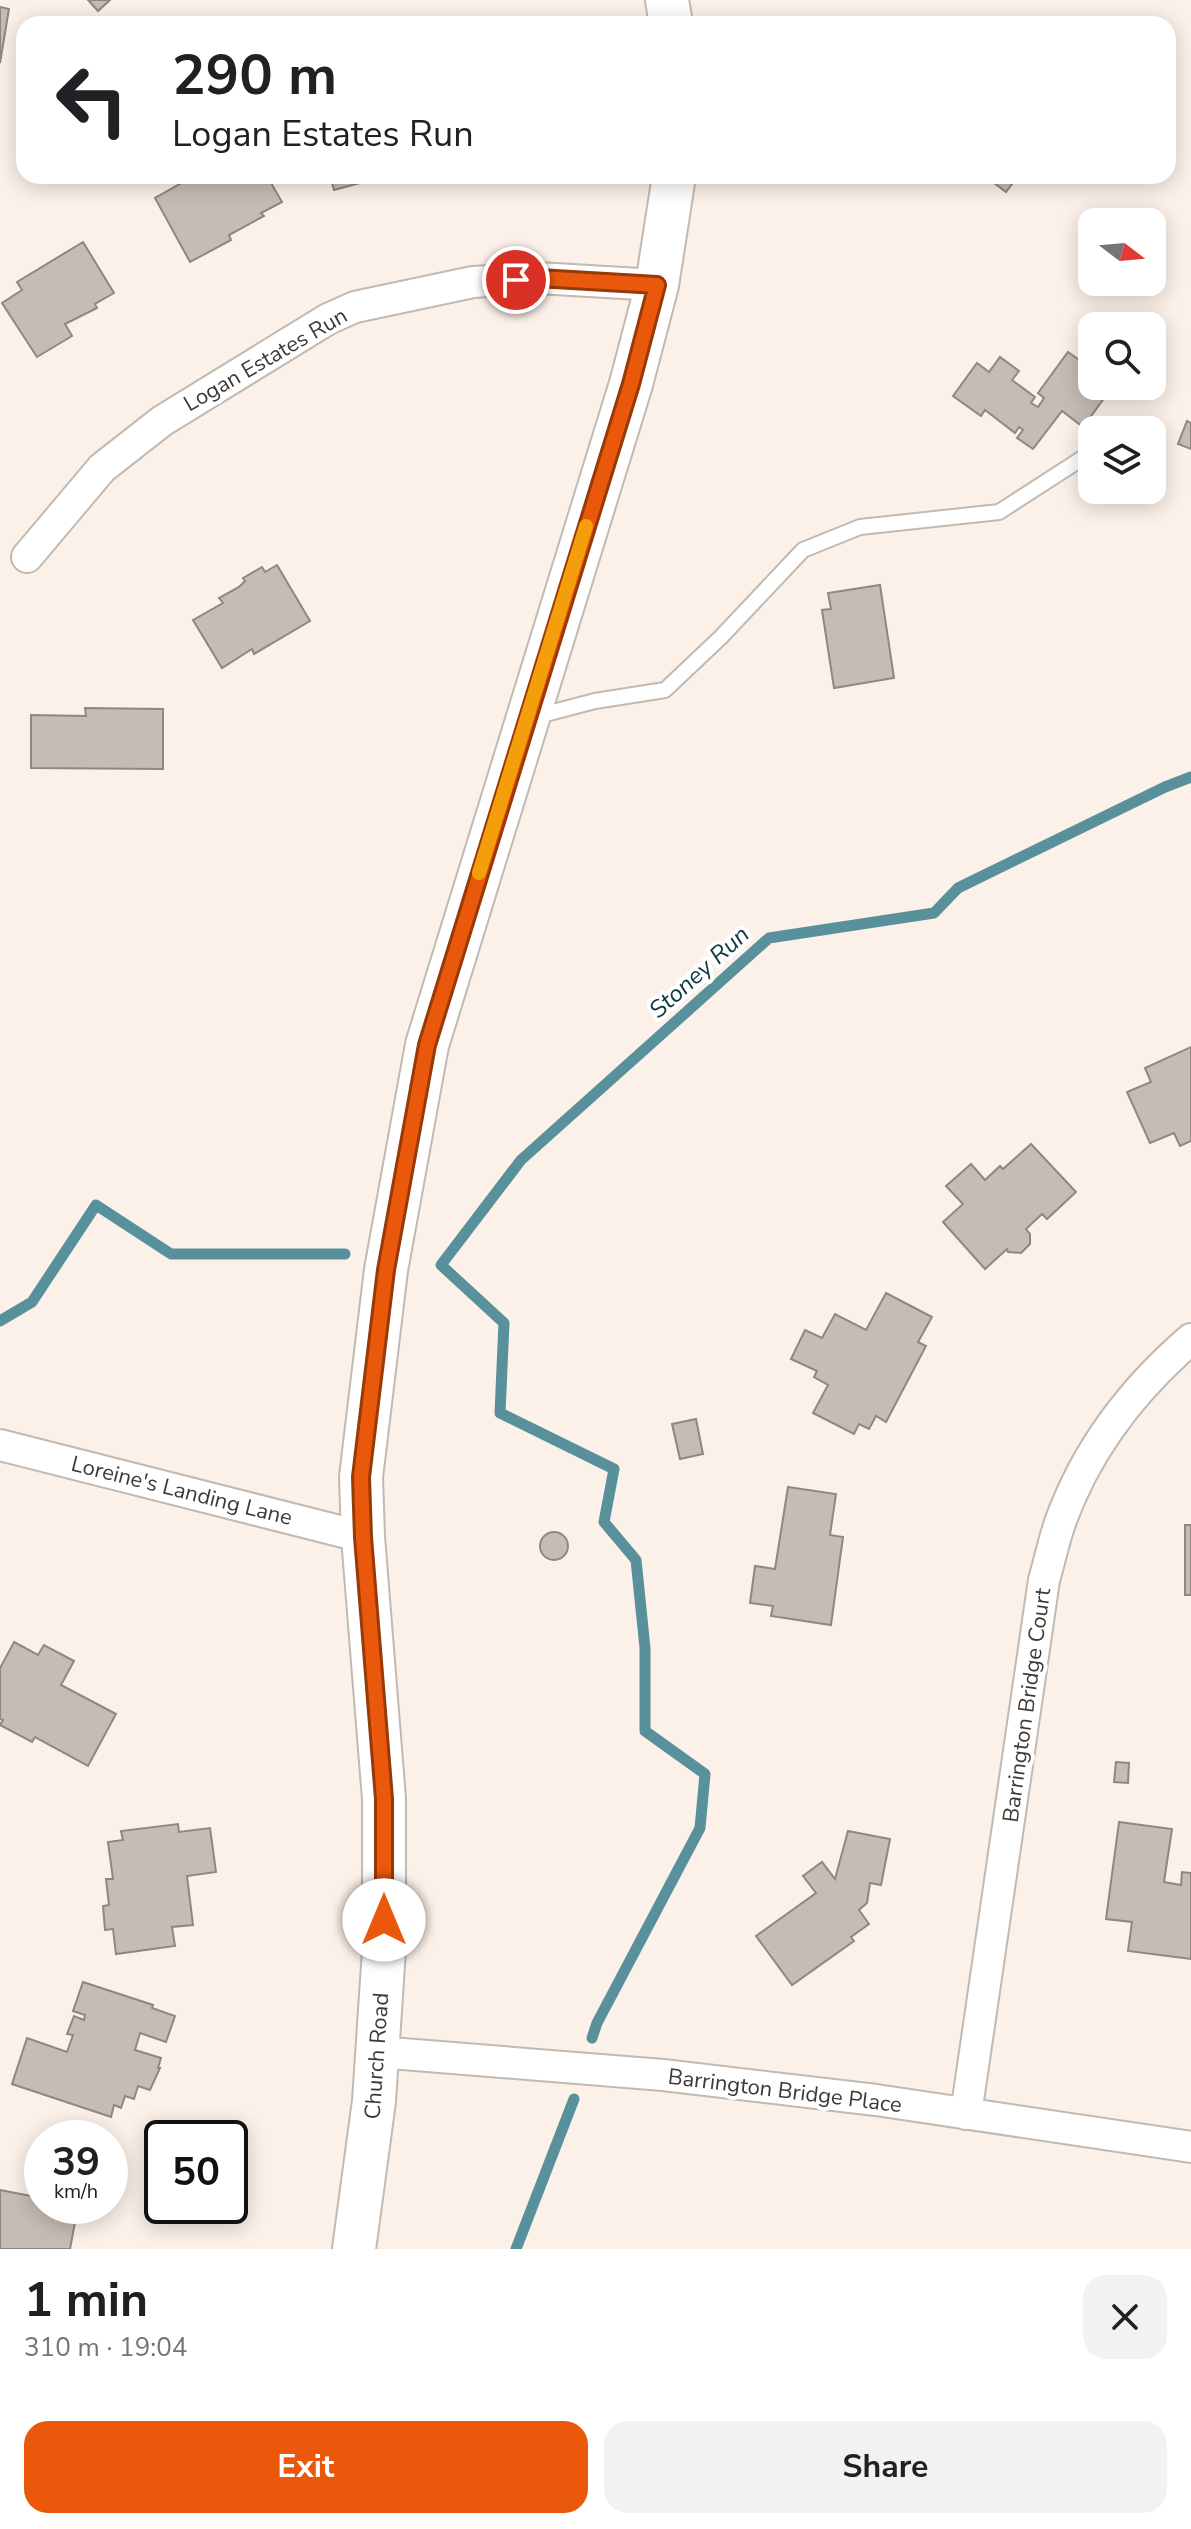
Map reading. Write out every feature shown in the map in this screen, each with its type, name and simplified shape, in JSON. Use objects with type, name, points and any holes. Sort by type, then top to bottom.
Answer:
[{"type":"main road","name":"Church Road","points":[[354,2249],[374,2101],[384,1950],[384,1799],[361,1477],[386,1270],[427,1045],[631,384],[657,285],[673,184]]},
{"type":"street","name":"Logan Estates Run","points":[[27,557],[102,468],[162,421],[328,319],[355,307],[473,282],[538,278],[657,285]]},
{"type":"street","name":"Barrington Bridge Court","points":[[966,2114],[1044,1580],[1061,1520],[1083,1470],[1122,1411],[1166,1361],[1191,1339]]},
{"type":"street","name":"Loreine's Landing Lane","points":[[0,1445],[363,1537]]},
{"type":"street","name":"Barrington Bridge Place","points":[[378,2052],[663,2075],[876,2100],[1191,2147]]},
{"type":"lane","points":[[526,719],[595,701],[665,690],[721,637],[803,550],[860,527],[999,512],[1078,461]]},
{"type":"building","points":[[88,0],[110,0],[98,11]]},
{"type":"building","points":[[0,7],[9,9],[0,63]]},
{"type":"building","points":[[180,184],[272,184],[282,202],[229,235],[231,240],[190,262],[155,198]]},
{"type":"building","points":[[332,184],[356,184],[334,190]]},
{"type":"building","points":[[996,184],[1012,184],[1006,192]]},
{"type":"building","points":[[83,242],[114,293],[95,304],[97,308],[65,324],[72,336],[37,357],[2,303],[22,290],[17,282]]},
{"type":"building","points":[[1068,352],[1078,359],[1078,400],[1103,400],[1091,416],[1078,416],[1078,423],[1062,411],[1033,449],[1017,438],[1023,430],[1019,427],[1015,433],[985,410],[981,416],[953,396],[977,363],[989,372],[1000,357],[1019,371],[1012,380],[1035,397],[1031,403],[1038,407],[1044,398],[1038,393]]},
{"type":"building","points":[[1187,421],[1191,423],[1191,449],[1178,444]]},
{"type":"building","points":[[277,565],[310,621],[254,654],[252,649],[222,668],[193,620],[223,603],[219,598],[239,587],[245,581],[243,578],[262,567],[265,572]]},
{"type":"building","points":[[880,585],[894,678],[834,688],[822,610],[831,609],[828,593]]},
{"type":"building","points":[[85,708],[163,709],[163,769],[31,768],[31,715],[86,716]]},
{"type":"building","points":[[1191,1047],[1191,1141],[1180,1146],[1174,1133],[1150,1143],[1127,1092],[1151,1082],[1145,1068]]},
{"type":"building","points":[[1031,1144],[1076,1192],[1047,1219],[1042,1214],[1026,1229],[1030,1234],[1030,1244],[1021,1253],[1008,1252],[1007,1249],[985,1269],[943,1222],[963,1204],[946,1186],[971,1164],[985,1180],[1000,1166],[1003,1169]]},
{"type":"building","points":[[886,1293],[932,1317],[918,1342],[926,1346],[886,1422],[876,1416],[869,1429],[859,1424],[854,1434],[813,1413],[828,1385],[814,1377],[817,1371],[791,1359],[805,1330],[822,1338],[835,1314],[866,1330]]},
{"type":"building","points":[[696,1419],[703,1454],[680,1459],[672,1424]]},
{"type":"building","points":[[788,1487],[836,1494],[830,1535],[843,1537],[831,1625],[771,1616],[773,1606],[750,1603],[755,1566],[775,1569]]},
{"type":"building","points":[[1185,1525],[1191,1525],[1191,1595],[1185,1595]]},
{"type":"building","points":[[554,1532],[564,1536],[568,1546],[564,1556],[554,1560],[544,1556],[540,1546],[544,1536]]},
{"type":"building","points":[[14,1642],[38,1655],[44,1645],[74,1661],[61,1685],[116,1714],[88,1766],[35,1737],[32,1742],[0,1725],[3,1720],[0,1719],[0,1668]]},
{"type":"building","points":[[1116,1762],[1129,1763],[1128,1783],[1114,1782]]},
{"type":"building","points":[[1119,1822],[1172,1829],[1164,1882],[1181,1885],[1182,1872],[1191,1873],[1191,1959],[1128,1951],[1132,1922],[1106,1919]]},
{"type":"building","points":[[178,1824],[179,1832],[210,1828],[216,1872],[187,1876],[193,1925],[172,1927],[175,1946],[116,1954],[113,1929],[105,1930],[103,1906],[109,1905],[106,1879],[113,1879],[108,1842],[123,1840],[121,1831]]},
{"type":"building","points":[[848,1831],[890,1839],[881,1885],[870,1883],[867,1903],[859,1910],[869,1924],[851,1937],[854,1941],[792,1985],[756,1936],[816,1893],[803,1876],[822,1862],[835,1879]]},
{"type":"building","points":[[83,1982],[153,2005],[152,2008],[175,2016],[166,2042],[140,2033],[135,2050],[161,2058],[160,2068],[150,2090],[138,2086],[134,2099],[125,2096],[121,2108],[114,2105],[111,2117],[12,2084],[27,2038],[67,2052],[73,2035],[67,2034],[74,2016],[84,2020],[85,2015],[73,2011]]},
{"type":"building","points":[[0,2190],[24,2195],[24,2224],[75,2224],[70,2249],[0,2249]]},
{"type":"waterway","points":[[592,2038],[597,2023],[700,1828],[705,1774],[645,1731],[645,1648],[636,1560],[604,1522],[614,1469],[500,1413],[504,1323],[441,1265],[521,1160],[769,938],[934,913],[958,888],[1191,777]]},
{"type":"waterway","name":"Stoney Run","points":[[0,1321],[32,1302],[96,1205],[171,1254],[345,1254]]},
{"type":"waterway","points":[[516,2249],[574,2099]]},
{"type":"slow traffic","points":[[479,873],[586,526]]},
{"type":"route","points":[[384,1920],[384,1799],[361,1477],[386,1270],[407,1143],[427,1045],[631,384],[657,285],[538,278],[516,280]]}]
